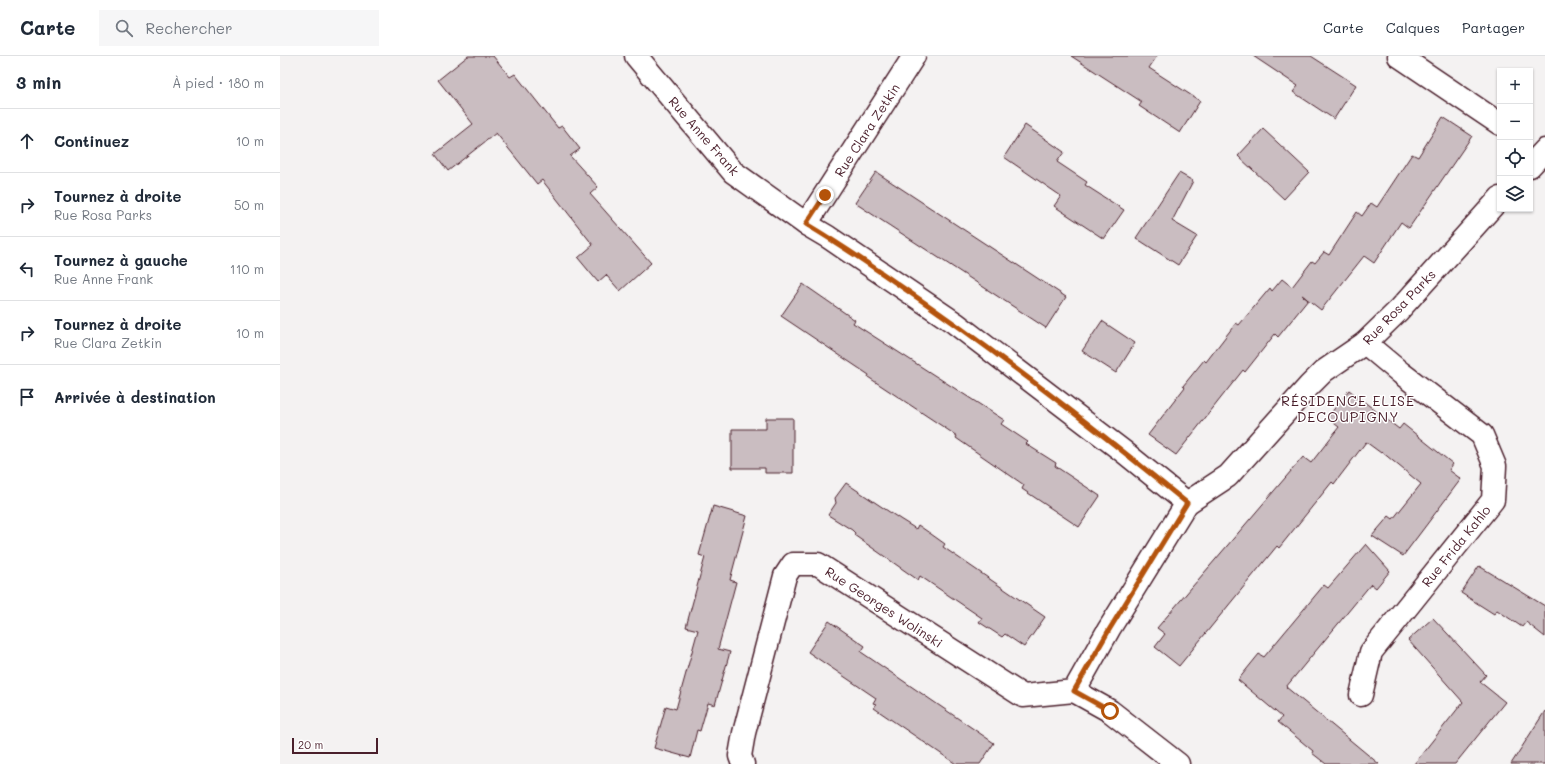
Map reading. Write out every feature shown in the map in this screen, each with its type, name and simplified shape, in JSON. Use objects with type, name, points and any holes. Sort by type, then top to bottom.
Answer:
[{"type":"street","name":"Rue Anne Frank","points":[[636,56],[733,172],[806,224],[828,237],[955,323],[1124,452],[1187,503]]},
{"type":"street","name":"Rue Clara Zetkin","points":[[806,224],[914,56]]},
{"type":"street","points":[[1399,56],[1497,122]]},
{"type":"street","name":"Rue Rosa Parks","points":[[1074,691],[1113,623],[1187,503],[1228,476],[1324,371],[1365,343],[1399,310],[1497,201]]},
{"type":"street","name":"Rue Frida Kahlo","points":[[1361,695],[1371,652],[1493,500],[1495,466],[1482,435],[1400,373],[1365,343]]},
{"type":"street","name":"Rue Georges Wolinski","points":[[743,764],[740,756],[744,733],[786,576],[793,564],[818,564],[1023,696],[1074,691]]},
{"type":"street","points":[[1074,691],[1110,711],[1178,764]]},
{"type":"building","points":[[468,56],[493,56],[510,77],[515,74],[558,128],[562,126],[580,149],[570,156],[598,187],[590,194],[651,263],[620,291],[606,275],[598,282],[578,258],[593,245],[542,180],[537,184],[496,133],[448,171],[435,154],[473,124],[438,80]]},
{"type":"building","points":[[1071,56],[1157,56],[1149,68],[1200,101],[1180,133],[1139,106],[1142,102]]},
{"type":"building","points":[[1253,56],[1311,56],[1356,85],[1334,119],[1293,92],[1298,86]]},
{"type":"building","points":[[1443,117],[1472,136],[1409,228],[1401,222],[1374,263],[1364,256],[1321,310],[1302,295],[1308,300],[1278,337],[1275,334],[1245,372],[1243,370],[1176,455],[1148,435],[1185,387],[1183,386],[1204,360],[1206,362],[1236,323],[1239,325],[1270,288],[1272,291],[1282,279],[1292,287],[1312,261],[1315,263],[1324,252],[1329,255],[1357,212],[1362,216],[1371,203],[1377,207],[1412,154],[1418,157]]},
{"type":"building","points":[[1025,125],[1064,152],[1057,162],[1087,182],[1085,185],[1124,210],[1104,239],[1054,206],[1061,196],[1004,157]]},
{"type":"building","points":[[1263,129],[1309,172],[1284,199],[1238,156]]},
{"type":"building","points":[[876,172],[1066,297],[1046,328],[855,203]]},
{"type":"building","points":[[1179,173],[1193,181],[1172,221],[1197,236],[1178,265],[1136,238]]},
{"type":"building","points":[[803,284],[855,320],[853,323],[1004,420],[1001,424],[1028,442],[1026,444],[1056,463],[1055,466],[1100,496],[1079,527],[1022,489],[1024,485],[956,438],[957,436],[868,377],[869,375],[781,316]]},
{"type":"building","points":[[1102,321],[1135,343],[1116,373],[1082,351]]},
{"type":"building","points":[[1349,390],[1399,429],[1403,424],[1453,464],[1449,470],[1461,479],[1403,556],[1372,536],[1389,516],[1393,519],[1421,484],[1382,452],[1381,453],[1366,442],[1334,484],[1332,482],[1279,548],[1277,546],[1179,666],[1155,647],[1165,634],[1157,628],[1303,457],[1311,463],[1339,427],[1327,418]]},
{"type":"building","points":[[766,418],[793,418],[793,473],[765,473],[765,468],[732,468],[732,429],[766,429]]},
{"type":"building","points":[[846,483],[916,529],[918,525],[945,544],[943,547],[1045,617],[1024,647],[1005,634],[1002,637],[979,622],[982,618],[920,576],[918,580],[854,535],[855,533],[852,530],[828,515],[836,503],[835,498]]},
{"type":"building","points":[[713,506],[747,516],[730,580],[736,582],[718,649],[730,652],[715,705],[708,703],[700,731],[697,730],[690,758],[654,748],[666,706],[676,709],[698,630],[686,627],[705,557],[699,555]]},
{"type":"building","points":[[1366,544],[1390,571],[1376,588],[1371,584],[1286,687],[1379,764],[1326,764],[1312,753],[1313,751],[1278,722],[1282,717],[1238,680],[1259,654],[1264,657],[1324,585],[1328,588]]},
{"type":"building","points":[[1479,566],[1545,606],[1545,637],[1526,622],[1522,627],[1497,610],[1494,614],[1461,593]]},
{"type":"building","points":[[1433,618],[1486,675],[1480,682],[1505,702],[1455,764],[1414,764],[1463,702],[1408,640]]},
{"type":"building","points":[[829,621],[865,646],[861,652],[994,743],[980,764],[956,764],[874,708],[876,704],[873,703],[876,698],[808,652]]},
{"type":"building","points":[[1545,711],[1545,764],[1511,764]]},
{"type":"district","name":"RÉSIDENCE ELISE DECOUPIGNY","points":[[1348,410]]},
{"type":"route","points":[[825,195],[806,224],[828,237],[955,323],[1124,452],[1187,503],[1157,550],[1074,691],[1110,711]]}]
